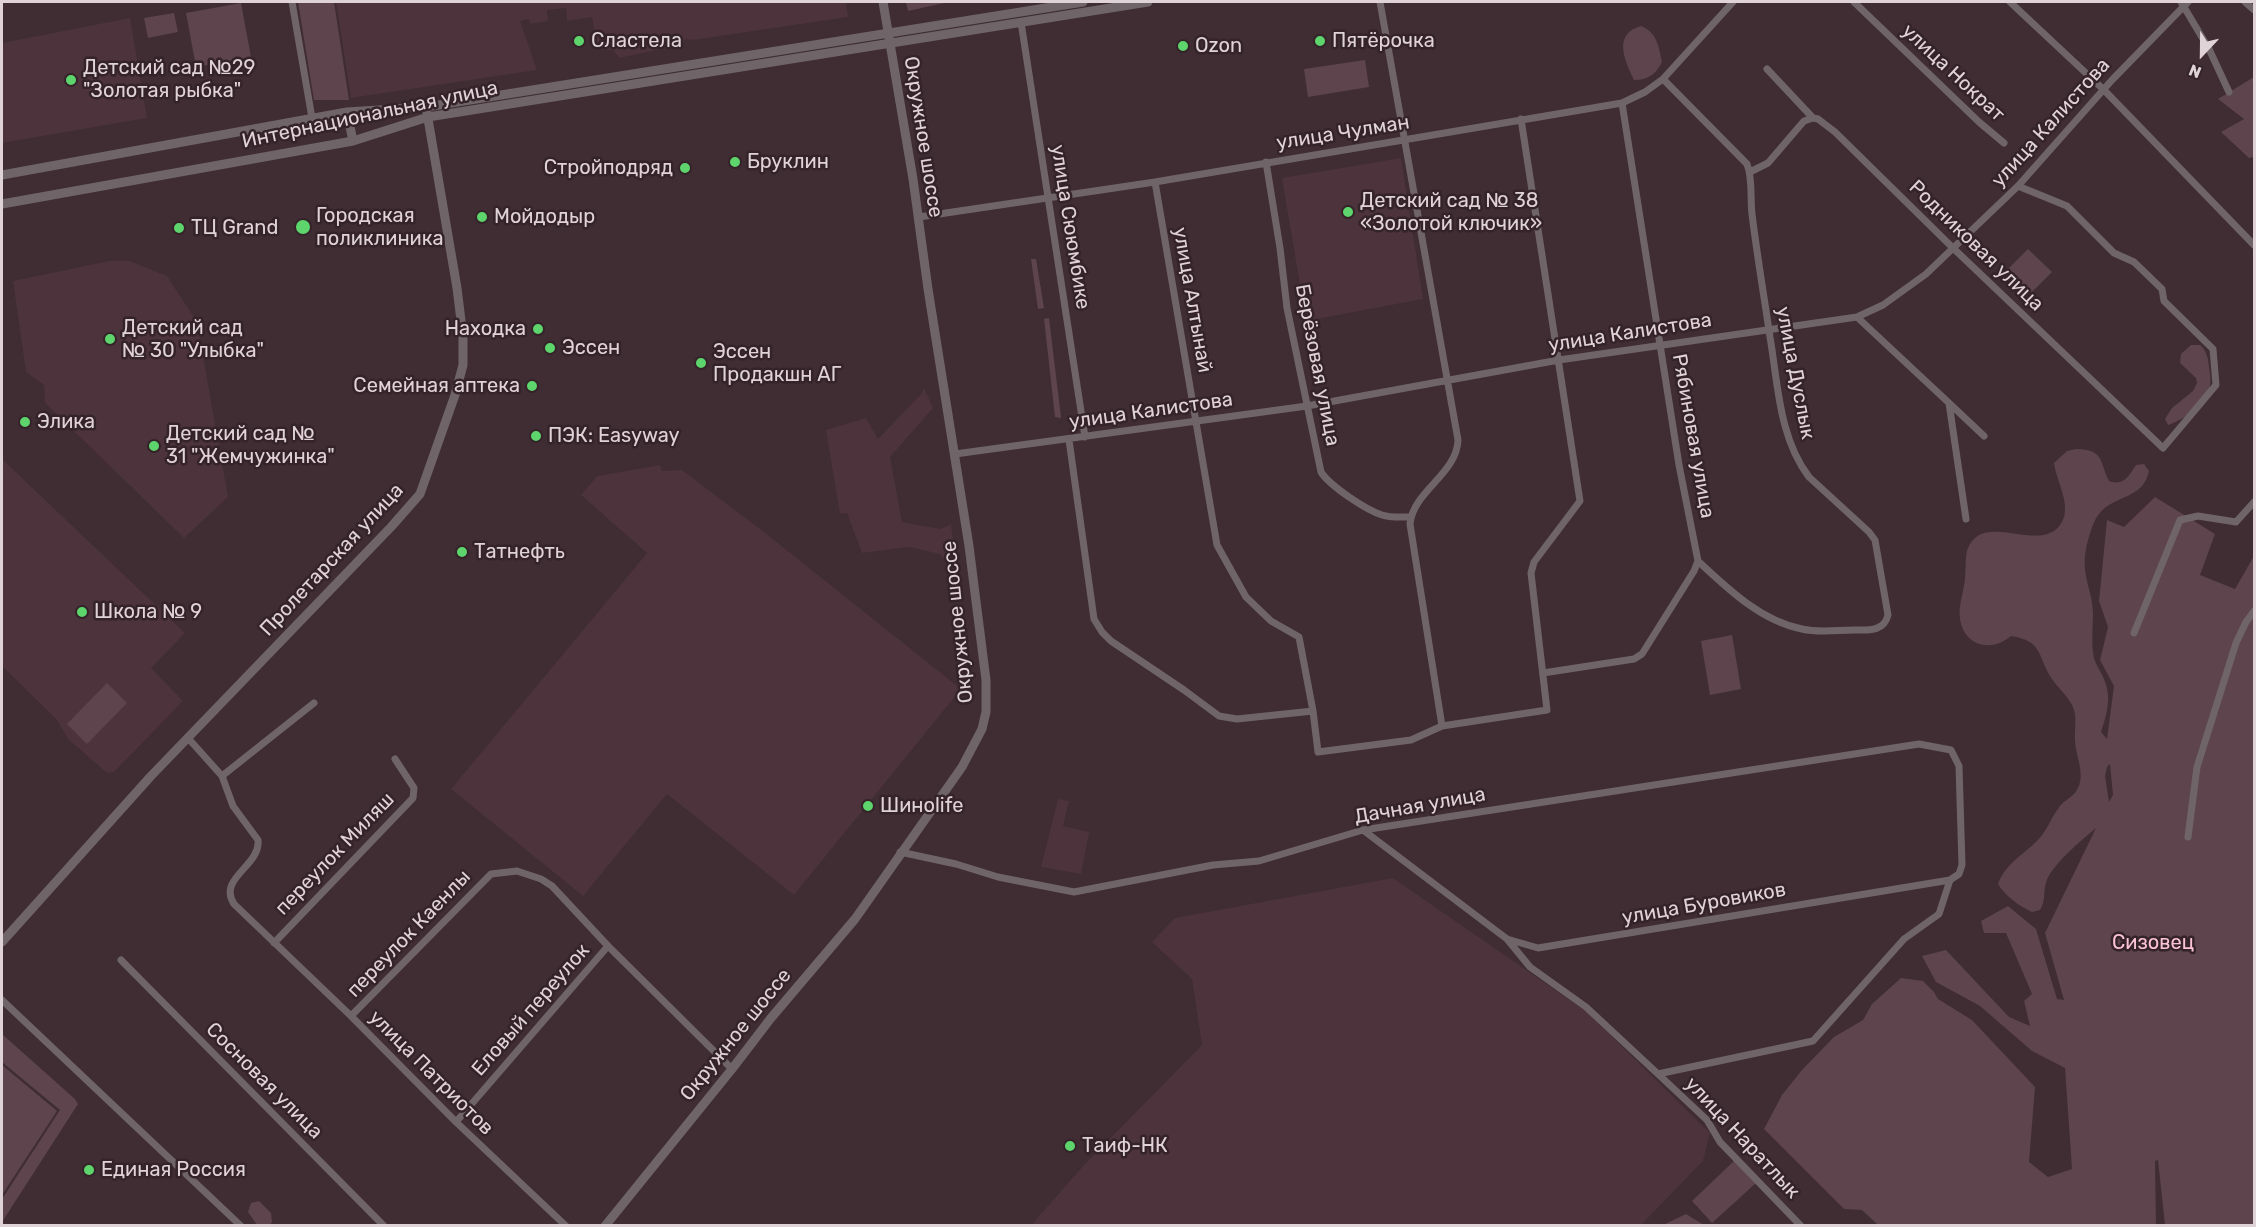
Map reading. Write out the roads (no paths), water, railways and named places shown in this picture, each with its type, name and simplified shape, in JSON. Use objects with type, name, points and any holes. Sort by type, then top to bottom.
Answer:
[{"type":"street","points":[[292,2],[312,118]]},
{"type":"street","name":"Окружное шоссе","points":[[605,1226],[771,1018],[855,919],[962,767],[982,729],[986,712],[984,652],[919,217],[883,2]]},
{"type":"street","name":"Интернациональная улица","points":[[2,175],[347,112],[426,107],[1083,2]]},
{"type":"street","name":"Интернациональная улица","points":[[2,204],[353,141],[428,117],[1148,2]]},
{"type":"street","points":[[1380,2],[1458,440],[1457,454],[1410,517],[1442,726],[1547,710],[1531,586],[1532,568],[1580,501],[1521,119]]},
{"type":"street","name":"улица Чулман","points":[[919,217],[1155,182],[1622,103],[1645,92],[1664,78],[1733,2]]},
{"type":"street","name":"улица Нократ","points":[[1854,2],[1979,122],[2004,143]]},
{"type":"street","points":[[2010,2],[2104,90],[2254,245]]},
{"type":"street","points":[[2245,2],[2254,10]]},
{"type":"street","points":[[2184,4],[2229,92]]},
{"type":"street","name":"улица Калистова","points":[[955,454],[1307,406],[1558,360],[1857,316],[1883,305],[1905,291],[2018,186],[2112,80],[2184,4]]},
{"type":"street","name":"улица Сююмбике","points":[[1021,22],[1085,436]]},
{"type":"street","name":"Родниковая улица","points":[[1767,69],[1813,118],[1818,119],[1835,132],[2163,448],[2216,385],[2213,349],[2164,301],[2162,289],[2134,262],[2114,253],[2067,206],[2018,186]]},
{"type":"street","points":[[1664,78],[1744,159],[1750,172],[1768,163],[1804,120],[1813,118]]},
{"type":"street","name":"Рябиновая улица","points":[[1622,103],[1679,465],[1698,561]]},
{"type":"street","name":"Пролетарская улица","points":[[2,943],[151,776],[420,494],[455,395],[464,352],[454,272],[426,107]]},
{"type":"street","points":[[347,112],[353,141]]},
{"type":"street","name":"Берёзовая улица","points":[[1266,162],[1287,308],[1320,468],[1329,482],[1373,512],[1388,516],[1410,517]]},
{"type":"street","name":"улица Дуслык","points":[[1698,561],[1724,586],[1761,612],[1788,625],[1816,631],[1872,629],[1882,626],[1887,619],[1875,540],[1809,477],[1801,467],[1791,445],[1782,412],[1769,328],[1752,212],[1750,172]]},
{"type":"street","name":"улица Алтынай","points":[[1155,182],[1217,545],[1246,597],[1271,621],[1299,637],[1318,752],[1411,740],[1442,726]]},
{"type":"street","points":[[1857,316],[1984,436]]},
{"type":"street","points":[[1949,403],[1966,519]]},
{"type":"street","points":[[1069,440],[1094,619],[1102,632],[1111,641],[1218,716],[1237,719],[1313,711]]},
{"type":"street","points":[[2134,633],[2180,520],[2198,516],[2236,522],[2254,502]]},
{"type":"street","points":[[1543,673],[1634,659],[1642,654],[1698,561]]},
{"type":"street","points":[[2188,837],[2197,767],[2236,643],[2254,611]]},
{"type":"street","points":[[188,738],[222,776],[314,703]]},
{"type":"street","name":"Дачная улица","points":[[900,852],[956,864],[998,877],[1074,892],[1213,865],[1259,861],[1363,830],[1919,744],[1951,750],[1959,766],[1962,865],[1959,874],[1950,880]]},
{"type":"street","name":"переулок Миляш","points":[[274,941],[413,798],[414,788],[395,759]]},
{"type":"street","name":"улица Патриотов","points":[[222,776],[233,806],[255,835],[259,846],[256,855],[231,885],[231,899],[456,1122],[566,1226]]},
{"type":"street","name":"улица Буровиков","points":[[1363,830],[1507,939],[1529,947],[1546,947],[1950,880]]},
{"type":"street","name":"переулок Каенлы","points":[[351,1016],[491,874],[517,871],[541,879],[552,886],[608,946]]},
{"type":"street","name":"улица Наратлык","points":[[1658,1074],[1813,1041],[1904,939],[1939,914],[1950,880]]},
{"type":"street","name":"улица Наратлык","points":[[1507,939],[1530,967],[1586,1007],[1707,1120],[1720,1142],[1801,1226]]},
{"type":"street","points":[[608,946],[732,1069]]},
{"type":"street","name":"Еловый переулок","points":[[456,1122],[608,946]]},
{"type":"street","name":"Сосновая улица","points":[[121,960],[384,1226]]},
{"type":"street","points":[[2,1000],[241,1226]]},
{"type":"place","name":"Сластела","points":[[579,41]]},
{"type":"place","name":"Пятёрочка","points":[[1320,41]]},
{"type":"place","name":"Ozon","points":[[1183,46]]},
{"type":"place","name":"Детский сад №29 \"Золотая рыбка\"","points":[[71,80]]},
{"type":"place","name":"Бруклин","points":[[735,162]]},
{"type":"place","name":"Стройподряд","points":[[685,168]]},
{"type":"place","name":"Детский сад № 38 «Золотой ключик»","points":[[1348,212]]},
{"type":"place","name":"Мойдодыр","points":[[482,217]]},
{"type":"place","name":"Городская поликлиника","points":[[303,227]]},
{"type":"place","name":"ТЦ Grand","points":[[179,228]]},
{"type":"place","name":"Находка","points":[[538,329]]},
{"type":"place","name":"Детский сад № 30 \"Улыбка\"","points":[[110,339]]},
{"type":"place","name":"Эссен","points":[[550,348]]},
{"type":"place","name":"Эссен Продакшн АГ","points":[[701,363]]},
{"type":"place","name":"Семейная аптека","points":[[532,386]]},
{"type":"place","name":"Элика","points":[[25,422]]},
{"type":"place","name":"ПЭК: Easyway","points":[[536,436]]},
{"type":"place","name":"Детский сад № 31 \"Жемчужинка\"","points":[[154,446]]},
{"type":"place","name":"Татнефть","points":[[462,552]]},
{"type":"place","name":"Школа № 9","points":[[82,612]]},
{"type":"place","name":"Шиноlife","points":[[868,806]]},
{"type":"place","name":"Таиф-НК","points":[[1070,1146]]},
{"type":"place","name":"Единая Россия","points":[[89,1170]]},
{"type":"park label","name":"Сизовец","points":[[2153,943]]}]
